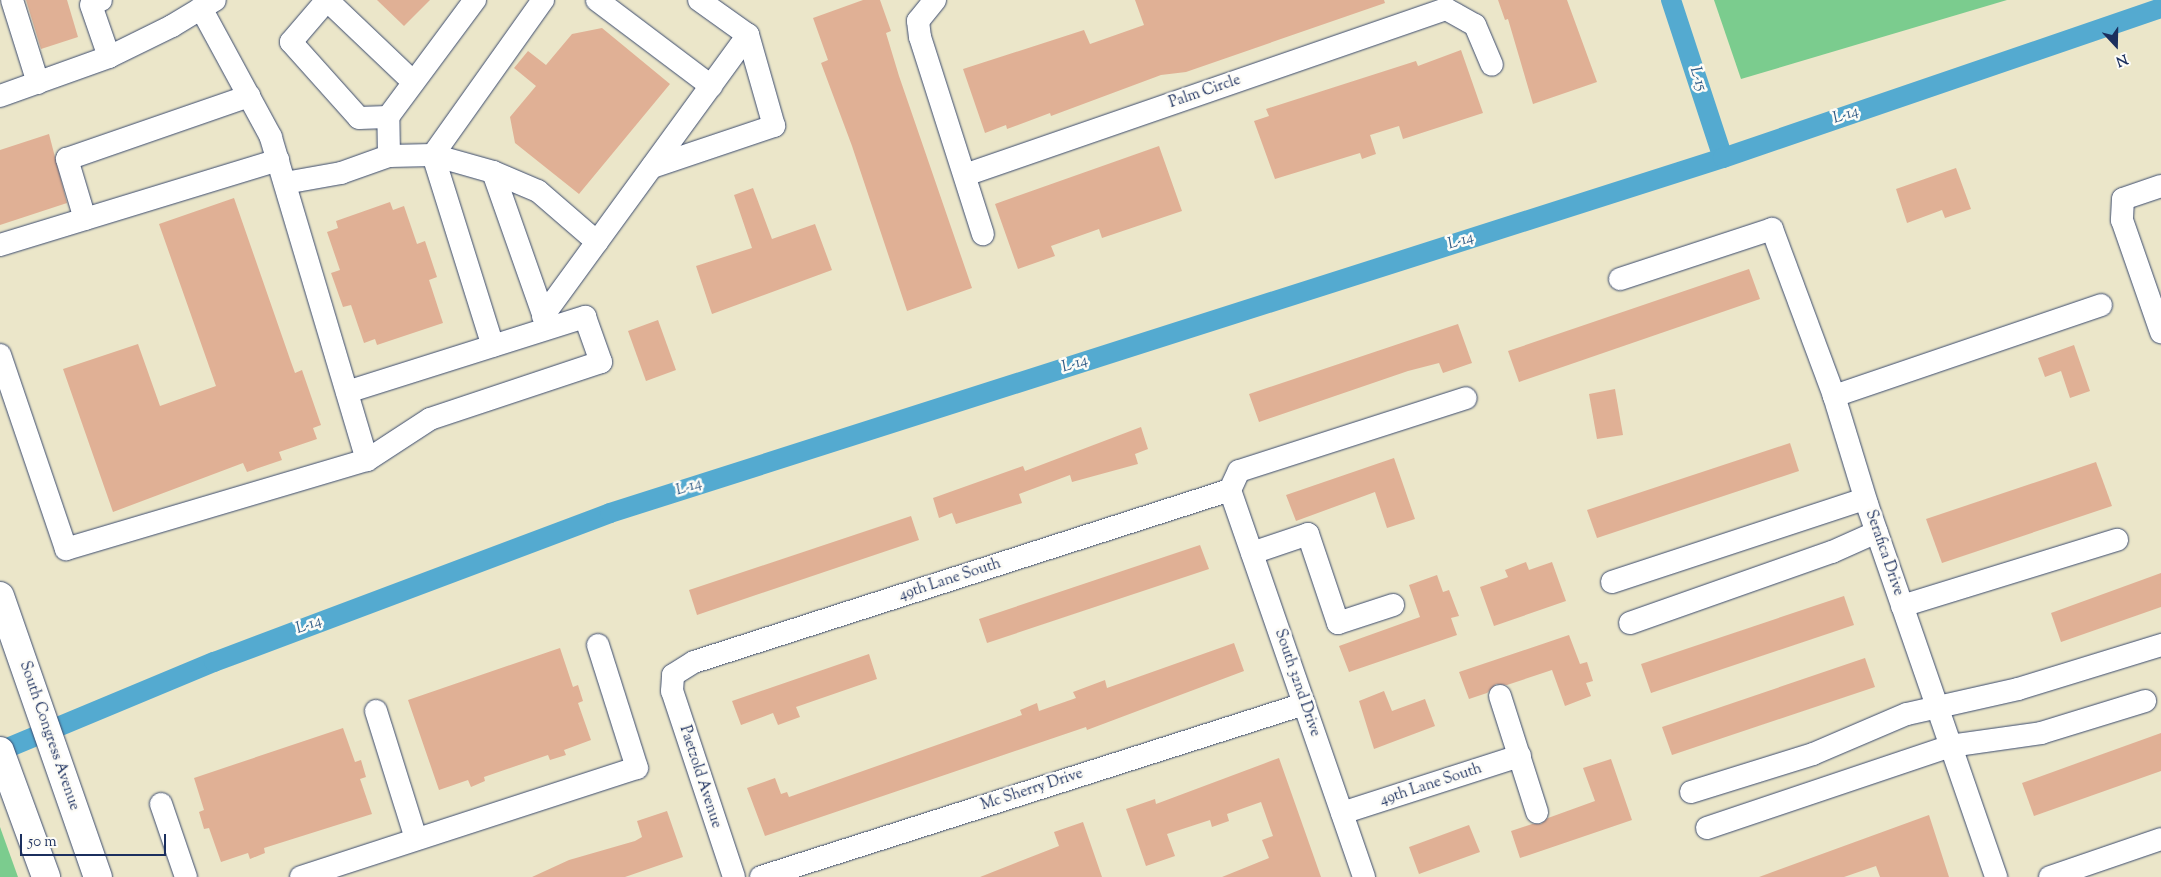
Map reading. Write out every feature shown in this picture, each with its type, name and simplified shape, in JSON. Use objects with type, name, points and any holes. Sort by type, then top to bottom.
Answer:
[{"type":"main road","name":"South Congress Avenue","points":[[0,596],[98,877]]},
{"type":"main road","points":[[0,751],[46,877]]},
{"type":"street","points":[[12,0],[38,84]]},
{"type":"street","points":[[101,0],[91,5],[109,57]]},
{"type":"street","points":[[388,117],[359,118],[290,42],[327,0],[413,82]]},
{"type":"street","points":[[389,156],[388,117],[475,0]]},
{"type":"street","points":[[433,155],[543,0]]},
{"type":"street","points":[[597,0],[711,86]]},
{"type":"street","points":[[652,167],[774,126],[748,35],[699,0]]},
{"type":"street","points":[[934,0],[918,21],[920,36],[983,234]]},
{"type":"street","points":[[1,92],[38,84],[109,57],[208,4],[249,96],[271,137],[367,460]]},
{"type":"street","name":"Palm Circle","points":[[965,175],[1444,4],[1475,25],[1492,66]]},
{"type":"street","points":[[546,322],[597,242],[748,35]]},
{"type":"street","points":[[85,219],[67,159],[249,96]]},
{"type":"street","points":[[433,155],[493,346]]},
{"type":"street","points":[[285,183],[341,173],[389,156],[433,155],[493,172],[538,191],[597,242]]},
{"type":"street","points":[[0,245],[278,160]]},
{"type":"street","points":[[493,172],[546,322]]},
{"type":"street","points":[[2161,186],[2123,199],[2122,220],[2161,332]]},
{"type":"street","name":"Serafica Drive","points":[[1620,280],[1772,229],[1834,396],[1865,499],[1996,877]]},
{"type":"street","points":[[1834,396],[2101,305]]},
{"type":"street","points":[[0,355],[66,549],[367,460],[430,419],[601,362],[585,317],[546,322],[493,346],[347,392]]},
{"type":"street","points":[[1230,490],[1240,470],[1466,398]]},
{"type":"street","name":"South 32nd Drive","points":[[1230,490],[1364,877]]},
{"type":"street","name":"49th Lane South","points":[[673,675],[694,662],[1230,490]]},
{"type":"street","points":[[1612,582],[1865,499]]},
{"type":"street","points":[[1630,623],[1832,552],[1877,532]]},
{"type":"street","points":[[1252,553],[1308,534],[1338,623],[1393,605]]},
{"type":"street","points":[[1902,606],[2117,540]]},
{"type":"street","points":[[301,877],[637,768],[598,645]]},
{"type":"street","points":[[1691,792],[1813,754],[1907,714],[2018,688],[2161,645]]},
{"type":"street","name":"Paetzold Avenue","points":[[673,675],[672,691],[734,877]]},
{"type":"street","points":[[1500,696],[1538,812]]},
{"type":"street","points":[[1707,828],[1950,746],[2041,733],[2145,701]]},
{"type":"street","name":"Mc Sherry Drive","points":[[761,877],[1304,704]]},
{"type":"street","points":[[376,711],[416,839]]},
{"type":"street","name":"49th Lane South","points":[[1342,813],[1520,756]]},
{"type":"street","points":[[162,804],[186,877]]},
{"type":"street","points":[[2050,877],[2161,839]]},
{"type":"green space","points":[[1714,0],[2007,0],[1741,79]]},
{"type":"green space","points":[[0,827],[18,877],[0,877]]},
{"type":"building","points":[[26,0],[67,0],[78,37],[41,49]]},
{"type":"building","points":[[377,0],[430,0],[404,26]]},
{"type":"building","points":[[863,0],[880,0],[891,31],[886,33],[899,76],[972,288],[907,311],[852,146],[821,63],[828,60],[813,18]]},
{"type":"building","points":[[1135,0],[1384,0],[1385,3],[1186,72],[1161,75],[1051,116],[1050,113],[1007,129],[1006,125],[985,133],[963,69],[1084,30],[1090,44],[1144,25]]},
{"type":"building","points":[[1498,0],[1567,0],[1597,82],[1533,104],[1508,19],[1505,20]]},
{"type":"building","points":[[602,28],[670,84],[579,194],[515,143],[510,117],[536,86],[514,68],[528,51],[546,65],[572,34]]},
{"type":"building","points":[[1461,50],[1483,113],[1403,139],[1399,126],[1370,135],[1376,154],[1362,159],[1360,153],[1275,179],[1254,121],[1269,116],[1266,109],[1416,61],[1418,66]]},
{"type":"building","points":[[49,134],[67,203],[0,225],[0,150]]},
{"type":"building","points":[[1159,146],[1182,211],[1102,238],[1099,229],[1051,246],[1055,256],[1018,269],[995,204]]},
{"type":"building","points":[[1956,168],[1971,209],[1945,218],[1942,210],[1907,223],[1896,189]]},
{"type":"building","points":[[753,188],[772,239],[815,224],[832,270],[712,314],[696,266],[752,248],[734,195]]},
{"type":"building","points":[[234,198],[295,373],[302,370],[321,425],[313,428],[317,439],[279,452],[282,460],[247,472],[243,463],[113,512],[63,369],[138,344],[160,406],[216,386],[159,224]]},
{"type":"building","points":[[390,202],[393,210],[404,206],[417,244],[425,241],[437,277],[429,280],[443,323],[377,345],[375,339],[364,343],[351,305],[343,307],[331,273],[340,270],[327,232],[338,228],[336,221]]},
{"type":"building","points":[[1749,269],[1760,299],[1519,382],[1508,351]]},
{"type":"building","points":[[658,320],[676,370],[646,381],[628,331]]},
{"type":"building","points":[[1458,324],[1472,363],[1443,373],[1439,363],[1408,371],[1259,422],[1249,394]]},
{"type":"building","points":[[2074,345],[2090,391],[2070,398],[2061,371],[2045,377],[2038,358]]},
{"type":"building","points":[[1615,389],[1623,435],[1597,439],[1589,394]]},
{"type":"building","points":[[1141,427],[1148,449],[1135,454],[1138,464],[1072,482],[1070,475],[1019,494],[1022,503],[956,524],[952,513],[939,518],[933,498],[1023,466],[1025,471]]},
{"type":"building","points":[[1790,443],[1799,471],[1597,538],[1587,510]]},
{"type":"building","points":[[1394,458],[1415,519],[1387,528],[1375,492],[1296,521],[1286,495]]},
{"type":"building","points":[[2096,462],[2112,506],[1942,563],[1926,519]]},
{"type":"building","points":[[911,516],[919,540],[697,615],[689,590]]},
{"type":"building","points":[[1200,545],[1209,569],[987,643],[979,619]]},
{"type":"building","points":[[1526,562],[1529,570],[1552,562],[1566,601],[1494,626],[1480,587],[1508,577],[1505,570]]},
{"type":"building","points":[[2161,573],[2161,607],[2061,642],[2051,613]]},
{"type":"building","points":[[1437,575],[1443,592],[1449,590],[1459,616],[1451,618],[1457,635],[1349,672],[1339,646],[1420,617],[1409,585]]},
{"type":"building","points":[[1844,596],[1854,625],[1651,693],[1641,664]]},
{"type":"building","points":[[1569,635],[1580,664],[1587,662],[1593,681],[1586,683],[1591,696],[1565,706],[1552,670],[1507,685],[1496,684],[1487,693],[1469,699],[1459,672]]},
{"type":"building","points":[[1234,643],[1244,671],[1087,730],[1086,727],[765,836],[747,788],[775,778],[781,794],[787,792],[789,797],[1022,715],[1020,710],[1037,703],[1039,711],[1076,698],[1073,692],[1105,680],[1107,688]]},
{"type":"building","points":[[560,648],[573,687],[578,685],[583,701],[578,703],[591,740],[564,750],[566,755],[550,760],[548,755],[484,777],[485,781],[471,787],[468,780],[439,790],[408,700]]},
{"type":"building","points":[[869,654],[877,679],[796,707],[800,717],[778,725],[773,713],[741,725],[732,701]]},
{"type":"building","points":[[1865,658],[1875,687],[1672,755],[1662,727]]},
{"type":"building","points":[[1384,691],[1392,711],[1425,699],[1435,726],[1374,749],[1359,701]]},
{"type":"building","points":[[343,728],[355,762],[361,760],[366,777],[360,779],[372,814],[264,848],[265,853],[250,859],[248,853],[221,862],[209,828],[204,829],[199,812],[204,810],[194,778]]},
{"type":"building","points":[[2161,733],[2161,771],[2034,816],[2022,783]]},
{"type":"building","points":[[1279,758],[1321,877],[1222,877],[1269,858],[1262,840],[1273,836],[1261,802],[1227,814],[1229,821],[1212,827],[1210,820],[1167,834],[1175,856],[1146,866],[1126,809],[1155,799],[1156,804]]},
{"type":"building","points":[[1611,759],[1632,820],[1520,858],[1511,831],[1532,824],[1541,824],[1548,818],[1595,801],[1583,768]]},
{"type":"building","points":[[667,811],[683,857],[625,877],[532,877],[569,860],[635,841],[642,837],[637,821]]},
{"type":"building","points":[[1929,815],[1949,877],[1880,877],[1876,866],[1844,877],[1759,877]]},
{"type":"building","points":[[1083,822],[1102,877],[980,877],[1059,846],[1054,832]]},
{"type":"building","points":[[1469,825],[1480,852],[1419,874],[1409,847]]},
{"type":"waterway","name":"L-15","points":[[1671,0],[1723,158]]},
{"type":"waterway","name":"L-14","points":[[0,751],[214,662],[610,513],[1723,158],[2161,8]]}]
